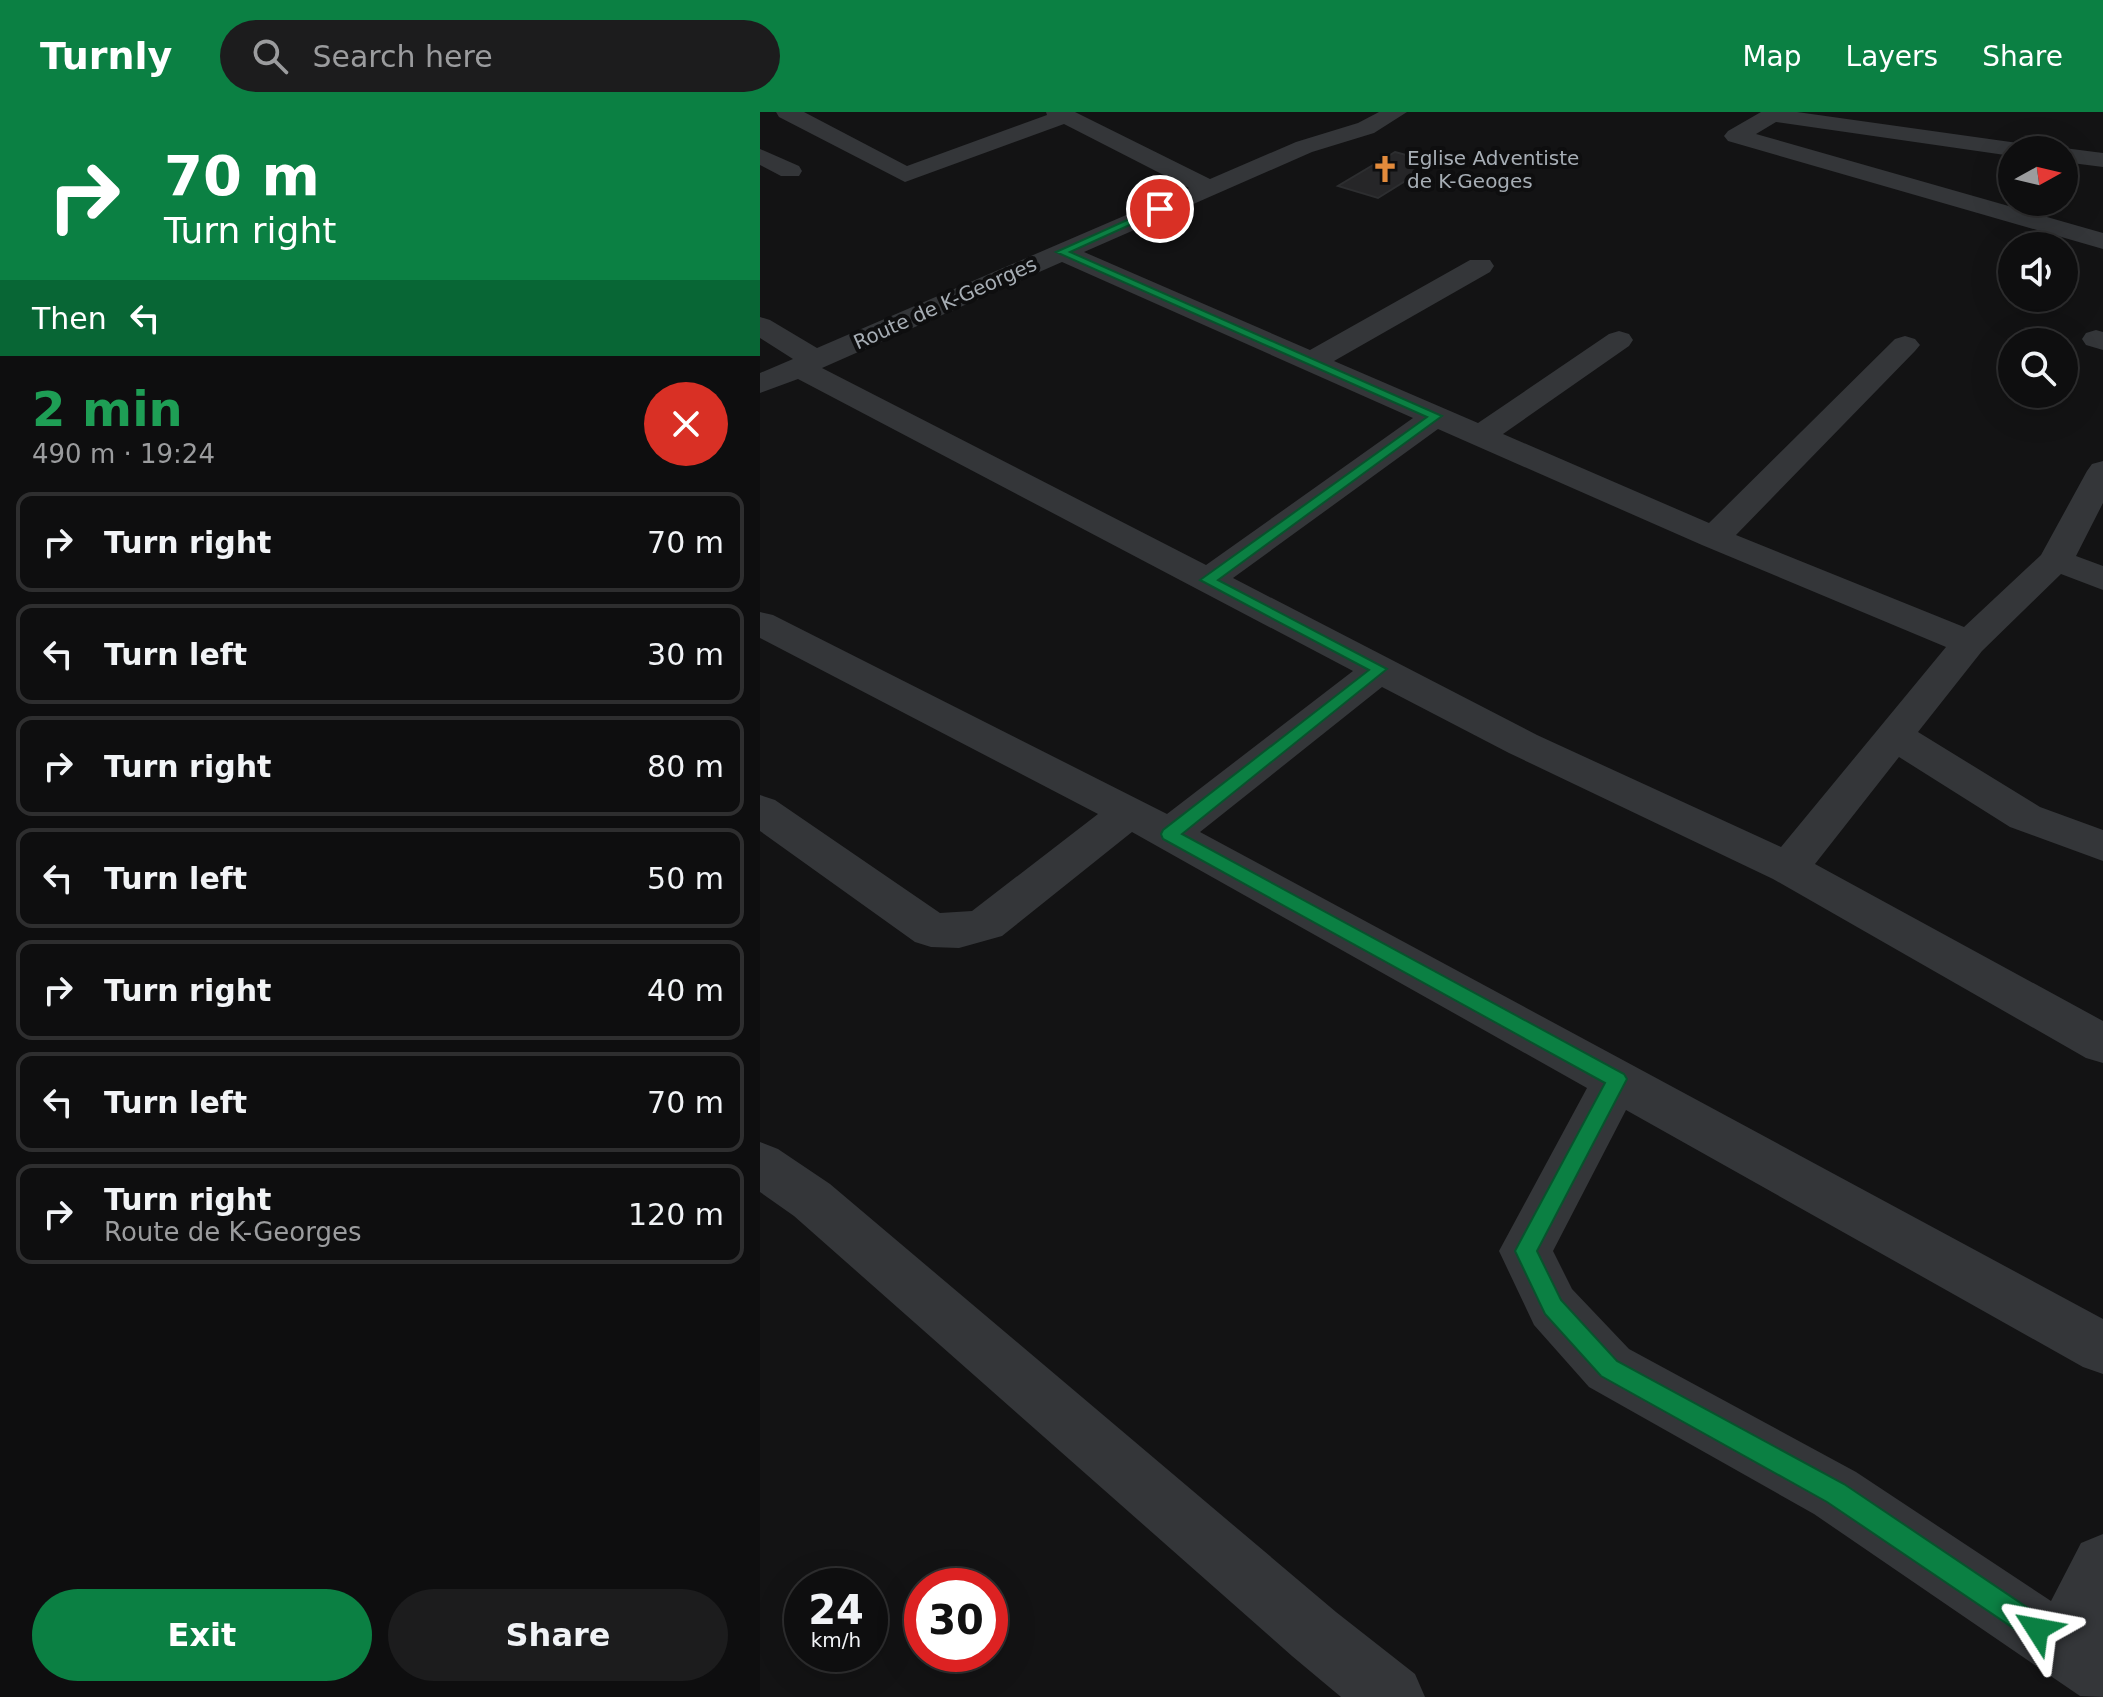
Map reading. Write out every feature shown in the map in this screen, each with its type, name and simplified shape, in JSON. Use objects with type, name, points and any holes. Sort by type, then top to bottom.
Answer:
[{"type":"street","points":[[787,112],[905,175],[1061,114],[1209,188]]},
{"type":"street","points":[[1325,112],[1366,128]]},
{"type":"street","name":"Route de K-Georges","points":[[760,384],[1304,147],[1366,128],[1396,112]]},
{"type":"street","points":[[1998,147],[1913,137],[1772,113],[1736,136],[2103,241]]},
{"type":"street","points":[[760,156],[790,171]]},
{"type":"street","points":[[2078,157],[2103,160]]},
{"type":"street","points":[[1061,252],[1714,538],[1969,643]]},
{"type":"street","points":[[1311,362],[1480,266]]},
{"type":"street","points":[[760,326],[806,363],[1208,580],[1523,744],[1788,868],[2103,1044]]},
{"type":"street","points":[[1480,436],[1619,340]]},
{"type":"street","points":[[1714,538],[1905,345]]},
{"type":"street","points":[[1208,580],[1436,416]]},
{"type":"street","points":[[1788,868],[1969,643],[2056,560],[2103,471]]},
{"type":"street","points":[[2056,560],[2103,579]]},
{"type":"street","points":[[760,623],[1170,834],[2103,1348]]},
{"type":"street","points":[[1170,834],[1380,669]]},
{"type":"street","points":[[1895,736],[2025,817],[2103,846]]},
{"type":"street","points":[[760,810],[931,930],[959,931],[986,924],[1129,812]]},
{"type":"street","points":[[1617,1079],[1526,1251],[1553,1307],[1609,1368],[1835,1493],[2083,1660],[2103,1565]]},
{"type":"street","points":[[760,1164],[812,1200],[1314,1634],[1392,1697]]},
{"type":"building","points":[[1395,152],[1421,159],[1412,164],[1426,168],[1378,198],[1338,186]]},
{"type":"place","name":"Eglise Adventiste de K-Geoges","points":[[1385,169]]},
{"type":"route","points":[[1160,209],[1061,252],[1436,416],[1208,580],[1380,669],[1170,834],[1617,1079],[1526,1251],[1553,1307],[1609,1368],[1835,1493],[2037,1629]]}]
